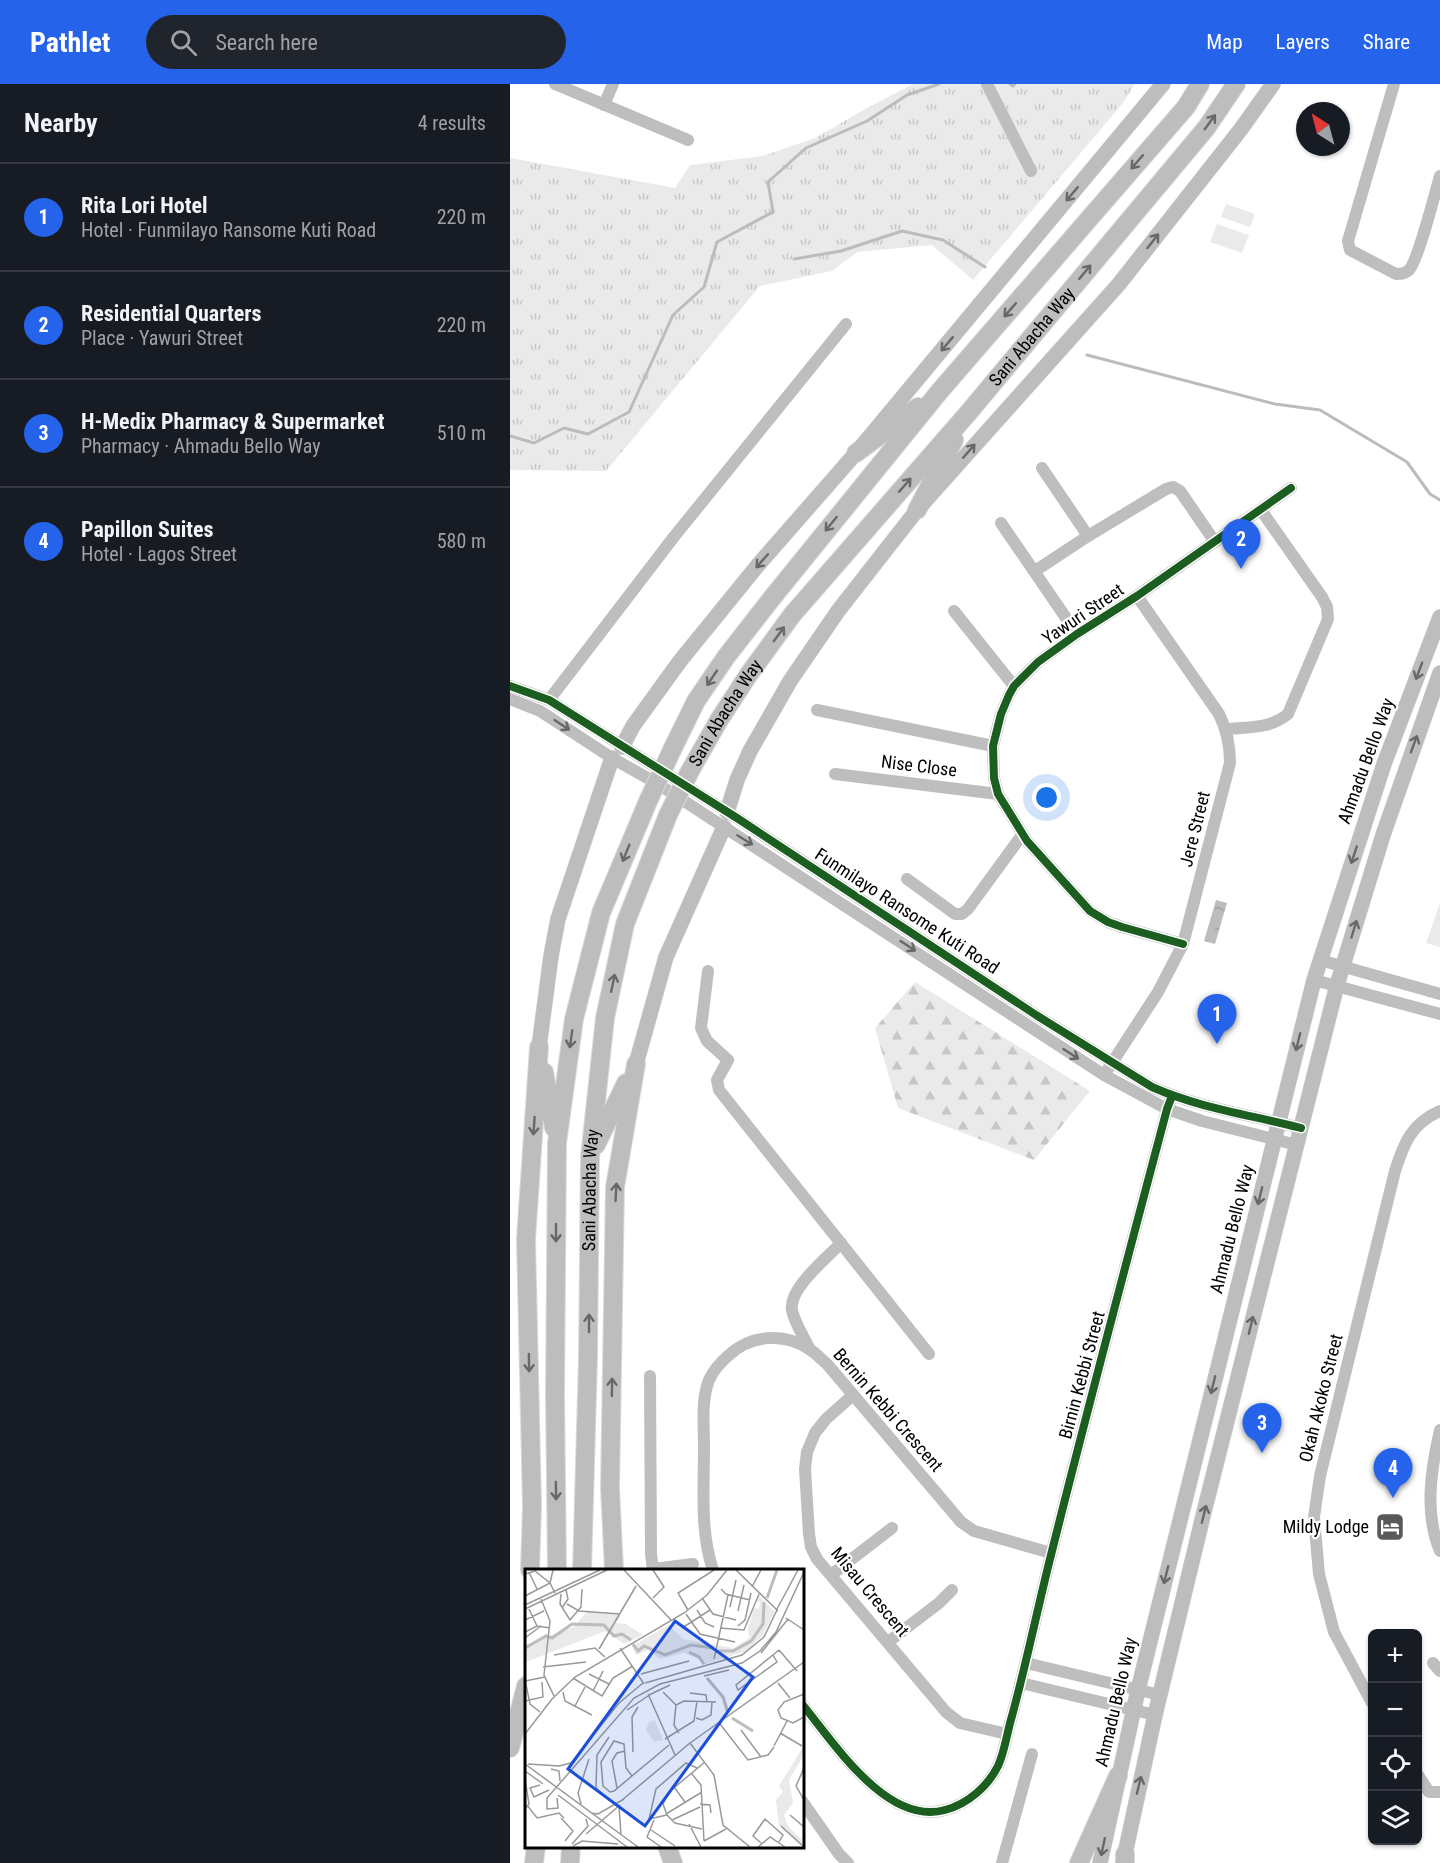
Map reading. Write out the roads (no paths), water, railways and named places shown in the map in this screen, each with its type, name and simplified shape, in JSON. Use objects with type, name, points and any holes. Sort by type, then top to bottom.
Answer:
[{"type":"highway","name":"Sani Abacha Way","points":[[557,1569],[555,1395],[557,1143],[574,1019],[599,923],[649,799],[696,701],[772,597],[939,392],[1186,107],[1200,84]]},
{"type":"highway","name":"Sani Abacha Way","points":[[582,1569],[588,1358],[590,1157],[605,1018],[625,924],[668,815],[719,720],[792,615],[969,412],[1207,127],[1236,84]]},
{"type":"highway","points":[[856,453],[939,392]]},
{"type":"highway","points":[[916,510],[969,412]]},
{"type":"highway","points":[[539,1047],[557,1143]]},
{"type":"highway","points":[[530,1569],[532,1506],[526,1239],[539,1047]]},
{"type":"highway","points":[[590,1157],[636,1064]]},
{"type":"highway","points":[[614,1569],[610,1488],[615,1187],[636,1064]]},
{"type":"highway","points":[[588,1358],[610,1488]]},
{"type":"highway","points":[[532,1506],[555,1395]]},
{"type":"highway","points":[[510,1748],[525,1690]]},
{"type":"highway","points":[[1079,1863],[1118,1776]]},
{"type":"highway","points":[[534,1863],[536,1848]]},
{"type":"highway","points":[[570,1863],[572,1848]]},
{"type":"highway","points":[[668,1848],[673,1863]]},
{"type":"main road","points":[[539,1047],[558,919],[617,753],[633,726],[680,661],[758,566],[856,453],[1163,84]]},
{"type":"main road","name":"Sani Abacha Way","points":[[636,1064],[666,957],[725,819],[737,780],[750,751],[790,681],[838,611],[916,510],[1119,284],[1241,129],[1273,84]]},
{"type":"main road","name":"Ahmadu Bello Way","points":[[1100,1863],[1133,1710],[1314,980],[1384,764],[1440,616]]},
{"type":"main road","points":[[1124,1860],[1155,1714],[1337,985],[1386,825],[1440,674]]},
{"type":"street","points":[[555,84],[687,140]]},
{"type":"street","points":[[604,105],[613,84]]},
{"type":"street","points":[[1394,84],[1348,240],[1350,250],[1396,274],[1403,274],[1409,270],[1420,245],[1440,176]]},
{"type":"street","points":[[988,86],[1031,171]]},
{"type":"street","points":[[549,700],[673,538],[846,324]]},
{"type":"street","points":[[1042,468],[1088,536]]},
{"type":"street","points":[[1035,571],[1088,536],[1173,487],[1179,491],[1215,542]]},
{"type":"street","name":"Yawuri Street","points":[[1183,944],[1122,927],[1090,911],[1022,835],[998,794],[994,778],[993,746],[1001,714],[1014,686],[1038,662],[1291,488]]},
{"type":"street","points":[[1226,729],[1270,725],[1280,721],[1288,714],[1328,619],[1328,607],[1322,597],[1261,510]]},
{"type":"street","points":[[1001,523],[1077,634]]},
{"type":"street","name":"Jere Street","points":[[1104,1075],[1133,1034],[1183,944],[1230,763],[1226,729],[1219,714],[1137,596]]},
{"type":"street","points":[[954,611],[1014,686]]},
{"type":"street","name":"Funmilayo Ransome Kuti Road","points":[[510,686],[549,700],[617,753]]},
{"type":"street","name":"Funmilayo Ransome Kuti Road","points":[[510,699],[540,711],[617,753],[1152,1087],[1172,1096],[1301,1128]]},
{"type":"street","points":[[817,710],[993,746]]},
{"type":"street","name":"Nise Close","points":[[835,774],[998,794]]},
{"type":"street","name":"Funmilayo Ransome Kuti Road","points":[[725,819],[1104,1075],[1146,1100],[1202,1121],[1297,1145]]},
{"type":"street","points":[[907,879],[955,914],[962,914],[1022,835]]},
{"type":"street","points":[[1320,960],[1440,993]]},
{"type":"street","points":[[708,971],[701,1028],[707,1041],[728,1060],[717,1080],[719,1090],[929,1354]]},
{"type":"street","points":[[1314,980],[1440,1014]]},
{"type":"street","name":"Birnin Kebbi Street","points":[[1026,1663],[1051,1553],[1172,1096]]},
{"type":"street","name":"Okah Akoko Street","points":[[1368,1696],[1330,1622],[1319,1574],[1314,1517],[1320,1476],[1395,1171],[1405,1141],[1417,1126],[1429,1116],[1440,1111]]},
{"type":"street","points":[[809,1348],[792,1310],[792,1300],[796,1289],[841,1243]]},
{"type":"street","name":"Bernin Kebbi Crescent","points":[[713,1569],[705,1539],[705,1395],[710,1378],[723,1359],[738,1347],[757,1339],[777,1337],[809,1348],[827,1364],[961,1522],[974,1531],[1051,1553]]},
{"type":"street","points":[[650,1376],[653,1569]]},
{"type":"street","name":"Misau Crescent","points":[[853,1395],[826,1419],[815,1433],[807,1452],[805,1469],[811,1547],[817,1559],[946,1712],[960,1723],[1007,1734]]},
{"type":"street","points":[[1440,1430],[1430,1490],[1432,1517],[1440,1551]]},
{"type":"street","points":[[831,1575],[892,1528]]},
{"type":"street","points":[[660,1569],[693,1564]]},
{"type":"street","points":[[888,1642],[939,1603],[952,1590]]},
{"type":"street","points":[[804,1706],[865,1779],[882,1795],[899,1805],[921,1812],[946,1810],[970,1798],[988,1782],[999,1764],[1026,1663],[1160,1695]]},
{"type":"street","points":[[1021,1683],[1155,1714]]},
{"type":"street","points":[[1002,1863],[1032,1754]]},
{"type":"street","points":[[1422,1781],[1429,1792],[1438,1793]]},
{"type":"street","points":[[804,1804],[839,1854],[848,1863]]},
{"type":"water","points":[[1216,900],[1227,903],[1215,944],[1204,941]]},
{"type":"waterway","points":[[510,436],[534,443],[564,428],[588,434],[629,412],[673,315],[704,287],[717,242],[773,212],[768,182],[806,148],[867,121],[907,95],[939,84]]},
{"type":"waterway","points":[[1010,84],[1013,86],[1015,84]]},
{"type":"waterway","points":[[794,259],[841,251],[902,231],[943,240],[985,267]]},
{"type":"waterway","points":[[1087,355],[1275,404],[1320,410],[1407,462],[1430,494],[1440,500]]},
{"type":"place","name":"Residential Quarters","points":[[1241,569]]},
{"type":"place","name":"Rita Lori Hotel","points":[[1217,1044]]},
{"type":"place","name":"H-Medix Pharmacy & Supermarket","points":[[1262,1453]]},
{"type":"place","name":"Papillon Suites","points":[[1393,1498]]},
{"type":"place","name":"Mildy Lodge","points":[[1390,1527]]}]
